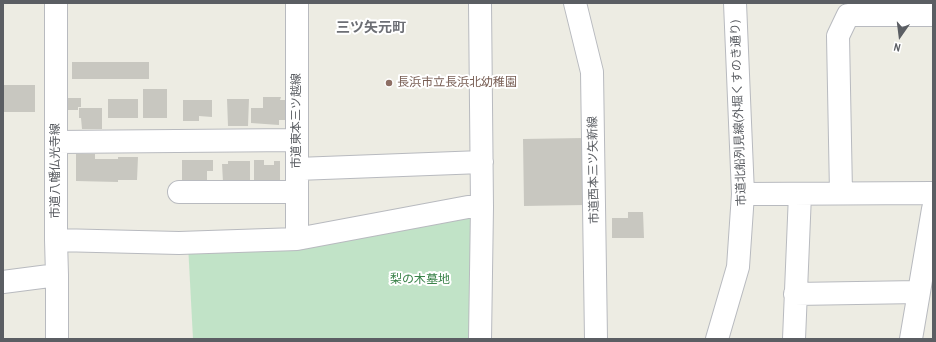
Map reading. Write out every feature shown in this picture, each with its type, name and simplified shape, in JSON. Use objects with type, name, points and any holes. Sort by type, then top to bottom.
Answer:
[{"type":"street","name":"市道八幡仏光寺線","points":[[56,3],[57,339]]},
{"type":"street","name":"市道東本三ツ越線","points":[[297,3],[297,239]]},
{"type":"street","points":[[480,3],[482,162],[480,339]]},
{"type":"street","name":"市道西本三ツ矢新線","points":[[575,3],[592,72],[596,339]]},
{"type":"street","name":"市道北船列見線(外堀くすのき通り)","points":[[717,339],[738,267],[743,194],[735,3]]},
{"type":"street","points":[[841,193],[838,36],[848,15],[933,15]]},
{"type":"street","points":[[56,142],[297,140]]},
{"type":"street","points":[[297,169],[482,162]]},
{"type":"street","points":[[179,192],[297,192]]},
{"type":"street","points":[[743,194],[933,193]]},
{"type":"street","points":[[794,339],[800,194]]},
{"type":"street","points":[[56,240],[179,243],[297,239],[468,207],[482,207]]},
{"type":"street","points":[[911,339],[933,209]]},
{"type":"street","points":[[3,282],[57,275]]},
{"type":"street","points":[[795,294],[919,292]]},
{"type":"green space","name":"梨の木墓地","points":[[480,210],[478,339],[193,339],[188,244]]},
{"type":"building","points":[[72,62],[149,62],[149,79],[72,79]]},
{"type":"building","points":[[3,85],[35,85],[35,112],[3,112]]},
{"type":"building","points":[[143,89],[167,89],[167,118],[143,118]]},
{"type":"building","points":[[263,97],[281,97],[280,100],[286,100],[286,107],[288,107],[288,120],[279,120],[279,125],[251,123],[251,108],[263,108]]},
{"type":"building","points":[[67,98],[81,98],[81,107],[78,107],[78,110],[67,110]]},
{"type":"building","points":[[108,99],[138,99],[138,118],[108,118]]},
{"type":"building","points":[[227,99],[249,99],[248,126],[228,126]]},
{"type":"building","points":[[183,100],[212,100],[212,117],[199,116],[199,121],[183,121]]},
{"type":"building","points":[[79,108],[102,108],[102,129],[82,129],[81,118],[79,118]]},
{"type":"building","points":[[583,138],[585,205],[524,206],[523,139]]},
{"type":"building","points":[[76,154],[95,154],[95,159],[118,159],[118,182],[76,181]]},
{"type":"building","points":[[118,157],[138,157],[137,180],[118,180]]},
{"type":"building","points":[[182,160],[213,160],[213,171],[207,171],[207,181],[182,181]]},
{"type":"building","points":[[254,160],[264,160],[264,165],[274,165],[274,161],[280,161],[280,181],[254,181]]},
{"type":"building","points":[[228,161],[250,161],[250,182],[223,182],[222,164],[228,164]]},
{"type":"building","points":[[628,212],[643,212],[644,238],[612,238],[612,218],[628,218]]},
{"type":"place","name":"長浜市立長浜北幼稚園","points":[[389,83]]},
{"type":"district","name":"三ツ矢元町","points":[[371,28]]}]
